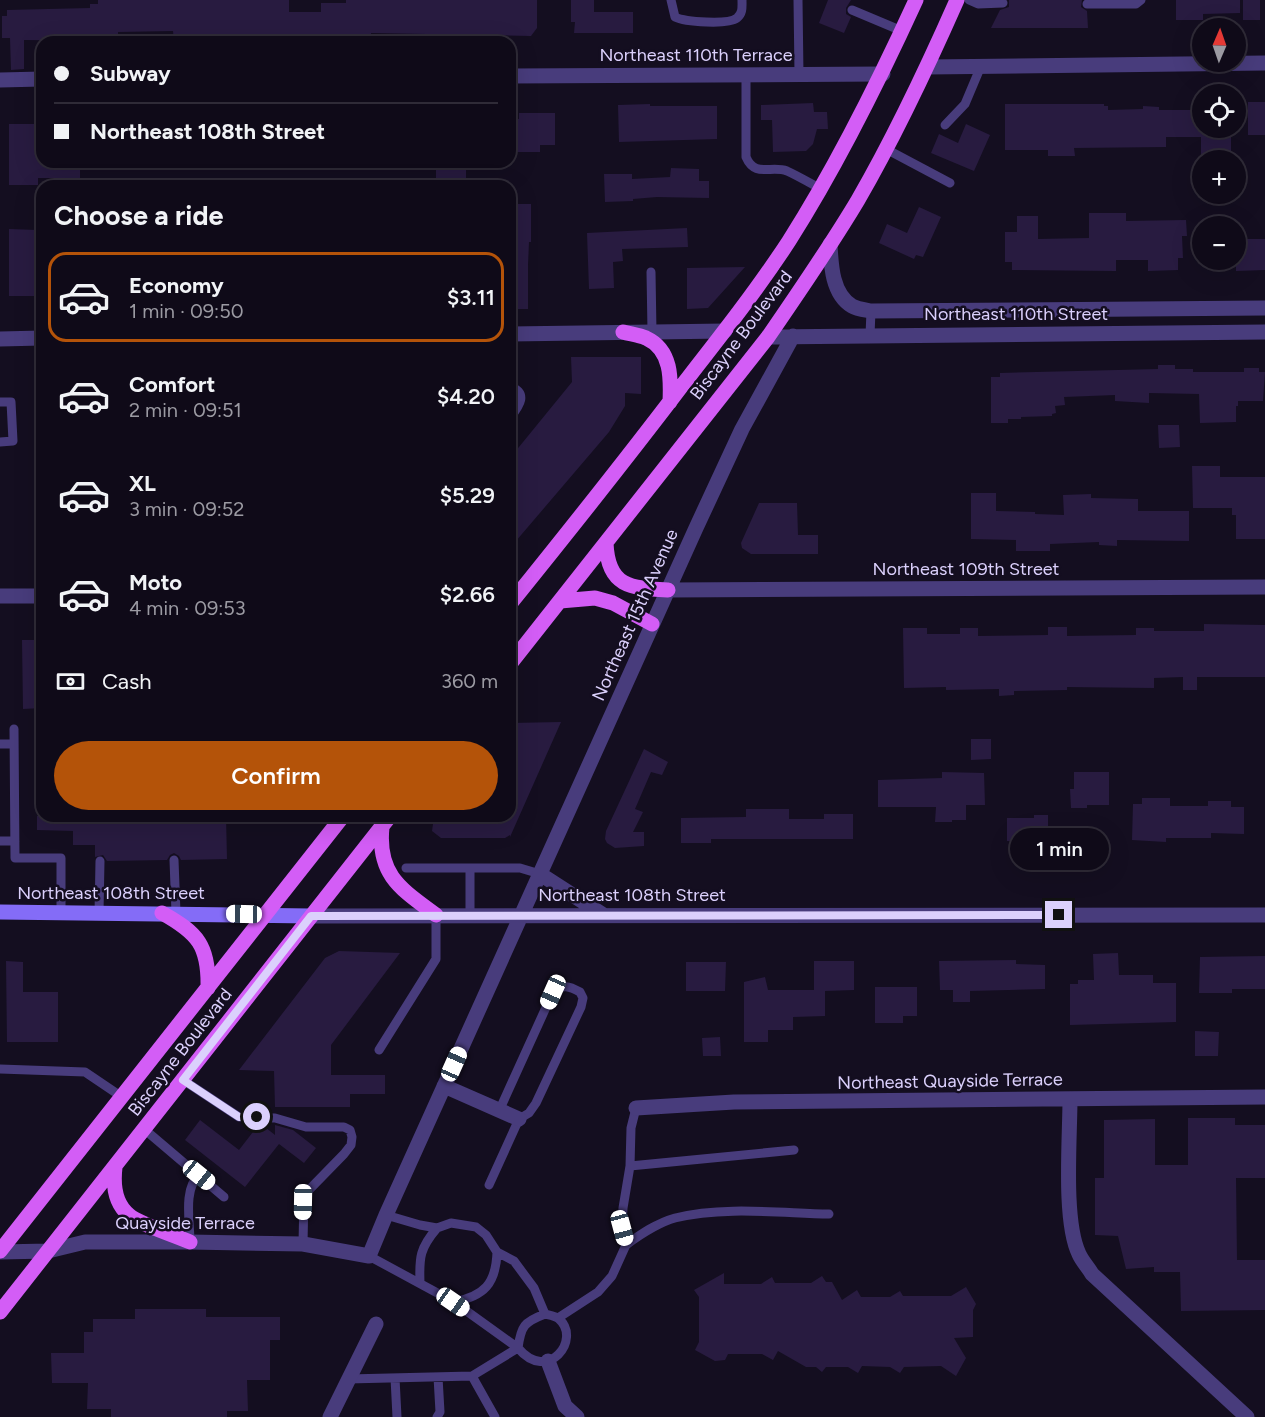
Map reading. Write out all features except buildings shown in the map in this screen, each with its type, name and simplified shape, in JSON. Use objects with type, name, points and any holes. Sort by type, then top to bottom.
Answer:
[{"type":"main road","name":"Biscayne Boulevard","points":[[517,586],[670,402],[725,331],[787,243],[821,189],[883,74],[916,0]]},
{"type":"main road","name":"Biscayne Boulevard","points":[[516,656],[768,337],[858,200],[927,67],[957,0]]},
{"type":"main road","points":[[623,332],[648,339],[662,351],[669,364],[670,402]]},
{"type":"main road","points":[[606,543],[610,569],[629,586],[668,590]]},
{"type":"main road","points":[[560,601],[595,598],[614,603],[652,624]]},
{"type":"main road","name":"Biscayne Boulevard","points":[[0,1251],[339,822]]},
{"type":"main road","name":"Biscayne Boulevard","points":[[0,1312],[385,822]]},
{"type":"main road","points":[[386,822],[382,854],[388,873],[400,888],[436,915]]},
{"type":"main road","points":[[169,913],[196,937],[205,951],[208,988]]},
{"type":"main road","points":[[115,1167],[116,1197],[129,1215],[190,1242]]},
{"type":"street","points":[[927,67],[1265,63]]},
{"type":"street","name":"Northeast 110th Terrace","points":[[516,76],[883,74]]},
{"type":"street","points":[[0,80],[36,79]]},
{"type":"street","name":"Northeast 110th Street","points":[[830,244],[834,279],[841,295],[853,306],[871,311],[1265,308]]},
{"type":"street","points":[[516,333],[725,331]]},
{"type":"street","name":"Northeast 110th Street","points":[[768,337],[1265,332]]},
{"type":"street","name":"Northeast 15th Avenue","points":[[369,1256],[652,624],[742,429],[793,336]]},
{"type":"street","points":[[0,339],[36,338]]},
{"type":"street","name":"Northeast 109th Street","points":[[668,590],[1265,587]]},
{"type":"street","points":[[0,596],[36,596]]},
{"type":"street","points":[[540,874],[602,914]]},
{"type":"street","name":"Northeast 108th Street","points":[[0,912],[311,916],[1265,915]]},
{"type":"street","points":[[444,1086],[519,1119]]},
{"type":"street","name":"Northeast Quayside Terrace","points":[[636,1108],[734,1102],[1265,1097]]},
{"type":"street","points":[[1070,1099],[1069,1194],[1072,1226],[1078,1253],[1092,1274],[1247,1417]]},
{"type":"street","name":"Quayside Terrace","points":[[0,1251],[48,1251],[85,1242],[190,1242],[303,1244],[369,1256]]},
{"type":"street","points":[[330,1417],[376,1323]]},
{"type":"street","points":[[548,1361],[565,1406],[577,1417]]},
{"type":"lane","points":[[671,0],[675,17],[682,21],[731,21],[739,17],[742,0]]},
{"type":"lane","points":[[798,0],[799,74]]},
{"type":"lane","points":[[969,0],[978,3],[1003,3]]},
{"type":"lane","points":[[1087,4],[1136,4],[1141,0]]},
{"type":"lane","points":[[852,10],[902,31]]},
{"type":"lane","points":[[945,125],[965,104],[981,66]]},
{"type":"lane","points":[[746,74],[746,156],[750,165],[757,169],[784,170],[821,189]]},
{"type":"lane","points":[[886,148],[951,183]]},
{"type":"lane","points":[[651,272],[652,332]]},
{"type":"lane","points":[[870,335],[871,311]]},
{"type":"lane","points":[[516,390],[520,392],[522,398],[516,410]]},
{"type":"lane","points":[[0,402],[11,402],[13,441],[0,442]]},
{"type":"lane","points":[[14,729],[15,858],[61,858],[61,913]]},
{"type":"lane","points":[[0,744],[14,744]]},
{"type":"lane","points":[[0,842],[15,841]]},
{"type":"lane","points":[[169,913],[174,860]]},
{"type":"lane","points":[[99,913],[100,861]]},
{"type":"lane","points":[[406,868],[520,868],[540,874]]},
{"type":"lane","points":[[470,868],[470,915]]},
{"type":"lane","points":[[379,1050],[436,959],[436,915]]},
{"type":"lane","points":[[489,1185],[519,1119],[529,1113],[536,1103],[581,1007],[583,998],[580,992],[568,986],[560,987],[553,992],[499,1111]]},
{"type":"lane","points":[[0,1069],[85,1072],[122,1097]]},
{"type":"lane","points":[[183,1080],[239,1117],[275,1118],[306,1127],[344,1127],[350,1130],[351,1145],[304,1195],[303,1244]]},
{"type":"lane","points":[[626,1245],[622,1228],[630,1166],[631,1128],[636,1108]]},
{"type":"lane","points":[[144,1129],[224,1197]]},
{"type":"lane","points":[[630,1166],[794,1150]]},
{"type":"lane","points":[[190,1242],[190,1192],[192,1181],[199,1175]]},
{"type":"lane","points":[[558,1318],[598,1292],[612,1276],[626,1245],[649,1229],[674,1218],[706,1212],[829,1214]]},
{"type":"lane","points":[[386,1215],[437,1228]]},
{"type":"lane","points":[[420,1283],[419,1260],[426,1240],[437,1228],[451,1223],[476,1227],[486,1235],[497,1252],[514,1261],[534,1288],[545,1314]]},
{"type":"lane","points":[[453,1302],[470,1299],[483,1291],[493,1278],[497,1252]]},
{"type":"lane","points":[[369,1256],[453,1302],[518,1348],[526,1358],[537,1362],[548,1361],[559,1356],[566,1338],[565,1328],[558,1318],[545,1314],[525,1323],[520,1333],[518,1348]]},
{"type":"lane","points":[[348,1379],[472,1376],[518,1348]]},
{"type":"lane","points":[[472,1376],[495,1417]]},
{"type":"lane","points":[[436,1417],[440,1412],[438,1377]]},
{"type":"lane","points":[[395,1378],[397,1417]]},
{"type":"route","points":[[257,1117],[239,1117],[183,1080],[311,916],[1059,915]]}]
